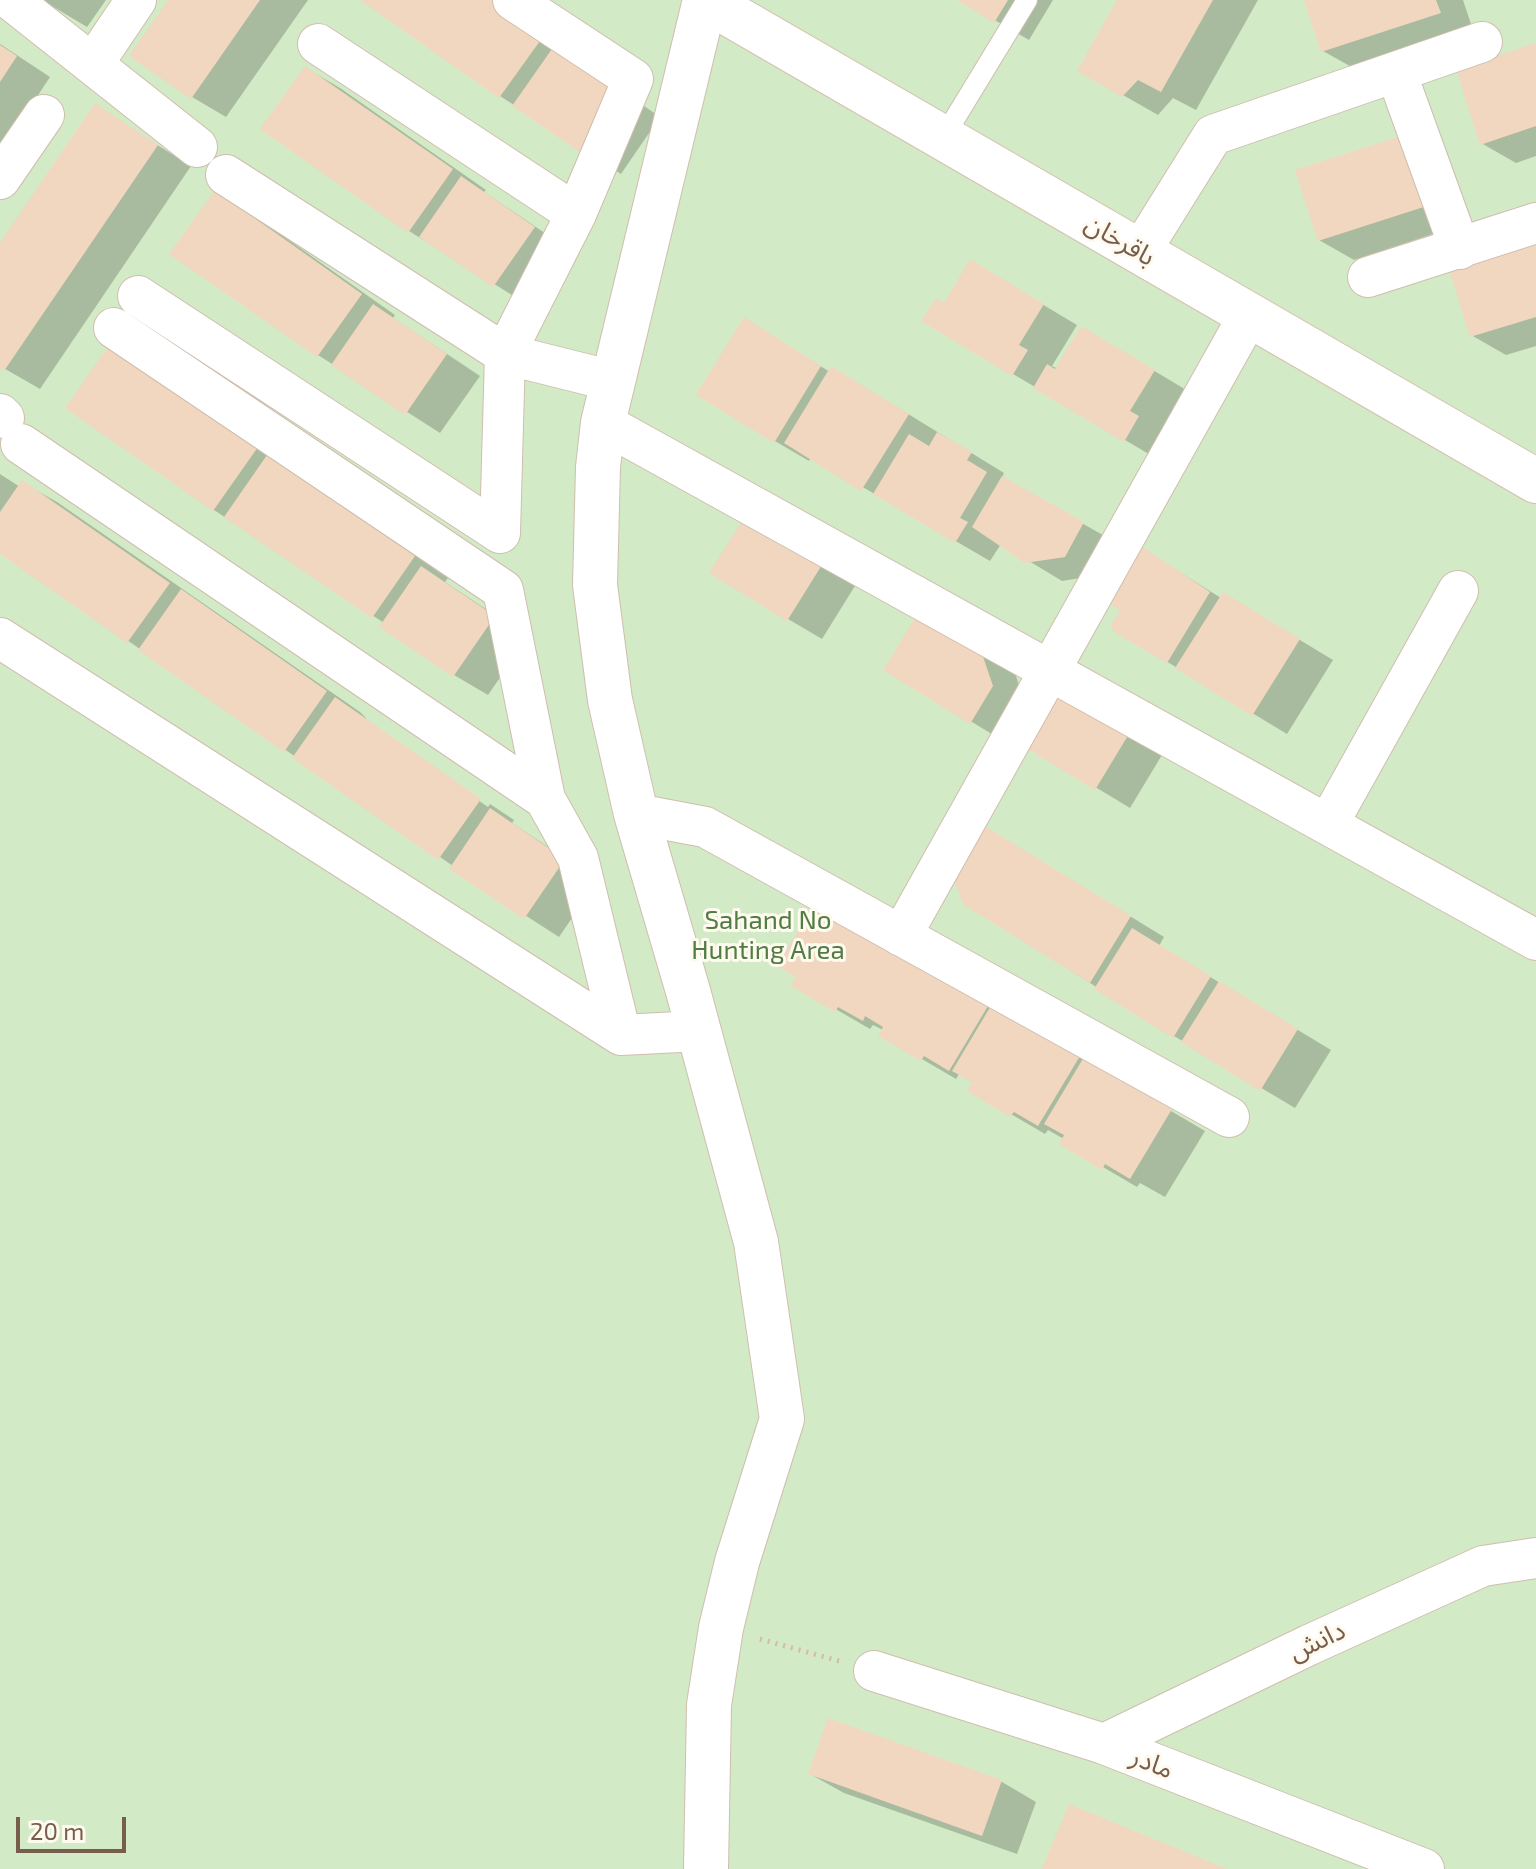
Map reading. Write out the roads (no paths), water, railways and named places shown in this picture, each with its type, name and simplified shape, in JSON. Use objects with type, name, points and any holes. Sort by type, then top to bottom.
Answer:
[{"type":"street","points":[[11,0],[197,147]]},
{"type":"street","points":[[93,64],[136,0]]},
{"type":"street","points":[[138,296],[500,533],[505,354],[576,214],[633,79],[513,0]]},
{"type":"street","points":[[705,0],[603,423],[598,467],[595,585],[610,700],[636,814],[756,1242],[782,1419],[737,1562],[721,1628],[709,1705],[706,1869]]},
{"type":"street","name":"باقرخان","points":[[705,0],[1536,481]]},
{"type":"street","points":[[1140,252],[1213,135],[1482,42]]},
{"type":"street","points":[[318,44],[576,214]]},
{"type":"street","points":[[1396,72],[1460,249]]},
{"type":"street","points":[[0,179],[44,115]]},
{"type":"street","points":[[226,175],[505,354],[613,381]]},
{"type":"street","points":[[1368,277],[1536,223]]},
{"type":"street","points":[[901,936],[1249,315]]},
{"type":"street","points":[[114,328],[503,590],[545,799],[578,858],[621,1035]]},
{"type":"street","points":[[603,423],[1536,940]]},
{"type":"street","points":[[9,425],[545,799]]},
{"type":"street","points":[[1328,824],[1458,591]]},
{"type":"street","points":[[0,638],[621,1035],[699,1031]]},
{"type":"street","points":[[636,814],[705,827],[1229,1117]]},
{"type":"street","name":"دانش","points":[[1104,1744],[1309,1645],[1483,1566],[1536,1558]]},
{"type":"street","name":"مادر","points":[[874,1671],[1104,1744],[1424,1869]]},
{"type":"lane","points":[[943,138],[1027,0]]},
{"type":"park label","name":"Sahand No Hunting Area","points":[[768,935]]}]
